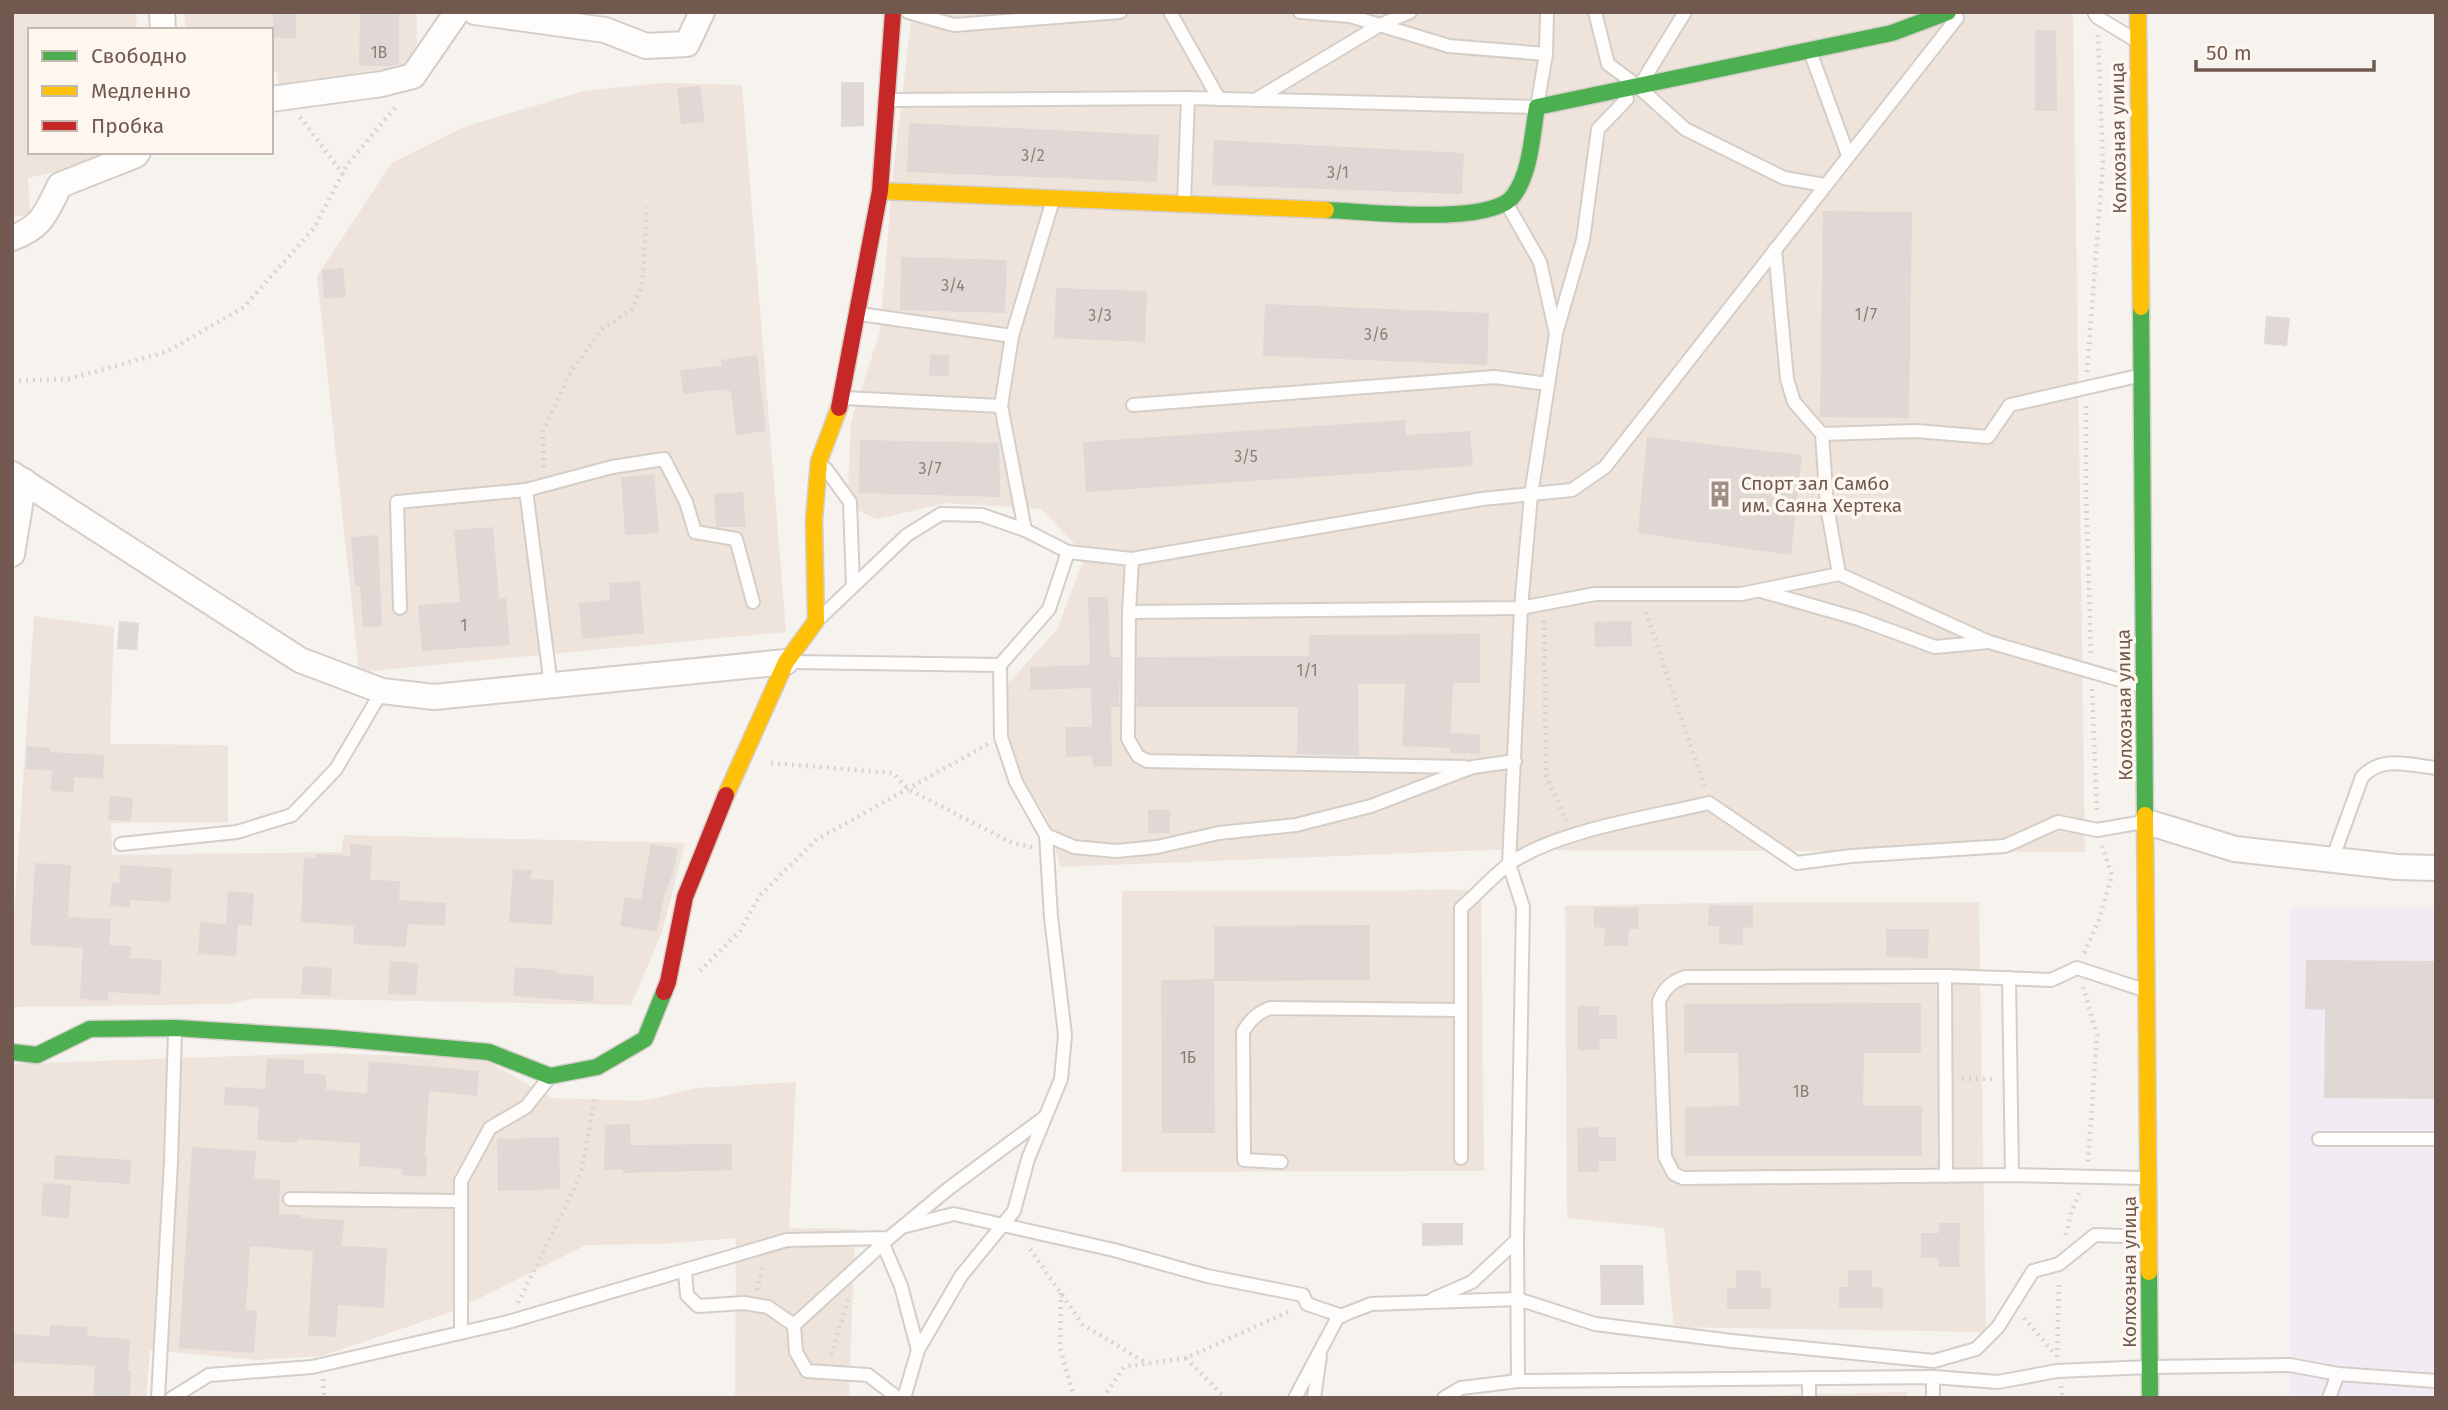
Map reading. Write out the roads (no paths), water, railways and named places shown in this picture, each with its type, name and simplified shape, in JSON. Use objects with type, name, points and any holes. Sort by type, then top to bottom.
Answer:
[{"type":"street","points":[[278,97],[382,84],[413,76],[457,12]]},
{"type":"street","points":[[475,12],[605,30],[646,46],[687,44],[702,12]]},
{"type":"street","points":[[12,1052],[37,1055],[90,1029],[175,1028],[489,1052],[550,1076],[601,1065],[645,1039],[668,982],[685,897],[719,810],[786,662],[816,621],[814,520],[820,461],[838,416],[880,191],[893,12]]},
{"type":"street","points":[[880,191],[1453,215],[1481,213],[1507,203],[1521,184],[1537,107],[1892,33],[1948,12]]},
{"type":"street","name":"Колхозная улица","points":[[2138,12],[2150,1398]]},
{"type":"street","points":[[12,238],[29,232],[41,222],[60,185],[137,154]]},
{"type":"street","points":[[12,554],[18,478],[300,660],[382,691],[434,697],[786,662]]},
{"type":"street","points":[[2147,822],[2235,849],[2397,867],[2436,868]]},
{"type":"lane","points":[[908,12],[954,26],[1120,12]]},
{"type":"lane","points":[[1170,12],[1219,99]]},
{"type":"lane","points":[[1300,12],[1352,14],[1449,46],[1546,54]]},
{"type":"lane","points":[[1254,100],[1380,25],[1410,12]]},
{"type":"lane","points":[[1595,12],[1608,64],[1639,87],[1685,129],[1784,178],[1825,185]]},
{"type":"lane","points":[[1518,1381],[1517,1240],[1523,906],[1509,864],[1521,608],[1531,495],[1556,334],[1583,240],[1598,129],[1639,87],[1685,12]]},
{"type":"lane","points":[[816,621],[907,535],[941,513],[982,515],[1025,530],[1068,552],[1132,559],[1482,499],[1572,490],[1605,467],[1962,12]]},
{"type":"lane","points":[[887,100],[1219,99],[1537,107],[1546,54],[1548,13]]},
{"type":"lane","points":[[2095,15],[2138,42]]},
{"type":"lane","points":[[1810,50],[1848,155]]},
{"type":"lane","points":[[1184,204],[1188,99]]},
{"type":"lane","points":[[1025,530],[1001,406],[1012,336],[1053,198]]},
{"type":"lane","points":[[1507,203],[1540,262],[1556,334]]},
{"type":"lane","points":[[1774,249],[1787,379],[1794,401],[1822,435],[1827,506],[1839,575]]},
{"type":"lane","points":[[857,314],[1012,336]]},
{"type":"lane","points":[[1822,435],[1916,431],[1988,437],[2010,405],[2142,375]]},
{"type":"lane","points":[[1133,405],[1495,377],[1548,384]]},
{"type":"lane","points":[[841,398],[1001,406]]},
{"type":"lane","points":[[400,608],[397,502],[526,490],[612,467],[664,459],[686,502],[695,532],[736,539],[753,602]]},
{"type":"lane","points":[[820,461],[850,502],[853,586]]},
{"type":"lane","points":[[526,490],[551,686]]},
{"type":"lane","points":[[904,1398],[918,1350],[961,1276],[1014,1211],[1028,1159],[1061,1079],[1065,1035],[1051,917],[1045,835],[1016,782],[1001,737],[1000,665],[1049,609],[1068,552]]},
{"type":"lane","points":[[1132,559],[1128,739],[1138,756],[1147,761],[1473,767],[1515,761]]},
{"type":"lane","points":[[1129,612],[1521,608],[1595,594],[1741,594],[1839,575],[1989,642],[2145,688]]},
{"type":"lane","points":[[1759,590],[1859,619],[1935,648],[1989,642]]},
{"type":"lane","points":[[786,662],[1000,665]]},
{"type":"lane","points":[[121,844],[237,832],[292,815],[336,769],[382,691]]},
{"type":"lane","points":[[2332,860],[2362,777],[2370,768],[2391,762],[2436,768]]},
{"type":"lane","points":[[1045,835],[1074,847],[1116,851],[1157,847],[1219,833],[1296,825],[1371,806],[1473,767]]},
{"type":"lane","points":[[1461,1158],[1461,908],[1509,864],[1572,835],[1709,803],[1797,863],[1851,856],[2005,846],[2058,822],[2097,830],[2147,822]]},
{"type":"lane","points":[[2148,991],[2077,968],[2051,980],[1945,976],[1685,976],[1665,989],[1659,1001],[1665,1157],[1674,1174],[1683,1178],[2012,1175],[2149,1178]]},
{"type":"lane","points":[[1945,976],[1946,1176]]},
{"type":"lane","points":[[2009,978],[2012,1175]]},
{"type":"lane","points":[[1281,1162],[1244,1160],[1243,1032],[1259,1012],[1270,1009],[1461,1010]]},
{"type":"lane","points":[[158,1398],[171,1161],[175,1028]]},
{"type":"lane","points":[[461,1333],[461,1181],[490,1128],[526,1107],[550,1076]]},
{"type":"lane","points":[[794,1325],[948,1189],[1045,1118]]},
{"type":"lane","points":[[2319,1139],[2436,1139]]},
{"type":"lane","points":[[289,1199],[461,1201]]},
{"type":"lane","points":[[901,1228],[954,1214],[1114,1250],[1207,1276],[1303,1295],[1307,1304],[1342,1315]]},
{"type":"lane","points":[[1295,1398],[1338,1317],[1371,1304],[1518,1299],[1595,1324],[1934,1361],[1976,1349],[1998,1327],[2033,1271],[2059,1264],[2095,1234],[2150,1237]]},
{"type":"lane","points":[[172,1398],[209,1375],[312,1367],[461,1333],[685,1272],[787,1240],[886,1241]]},
{"type":"lane","points":[[1425,1302],[1472,1282],[1517,1240]]},
{"type":"lane","points":[[886,1241],[918,1350]]},
{"type":"lane","points":[[685,1272],[687,1295],[698,1306],[754,1304],[768,1307],[794,1325]]},
{"type":"lane","points":[[794,1325],[796,1352],[807,1371],[868,1375],[898,1398]]},
{"type":"lane","points":[[1314,1398],[1322,1345]]},
{"type":"lane","points":[[1444,1398],[1461,1388],[1518,1381],[1933,1377],[1998,1382],[2057,1371],[2150,1367],[2290,1365],[2338,1374],[2436,1381]]},
{"type":"lane","points":[[2329,1398],[2338,1374]]},
{"type":"lane","points":[[1933,1377],[1933,1398]]},
{"type":"lane","points":[[1809,1378],[1810,1398]]},
{"type":"place","name":"Спорт зал Самбо им. Саяна Хертека","points":[[1720,494]]}]
